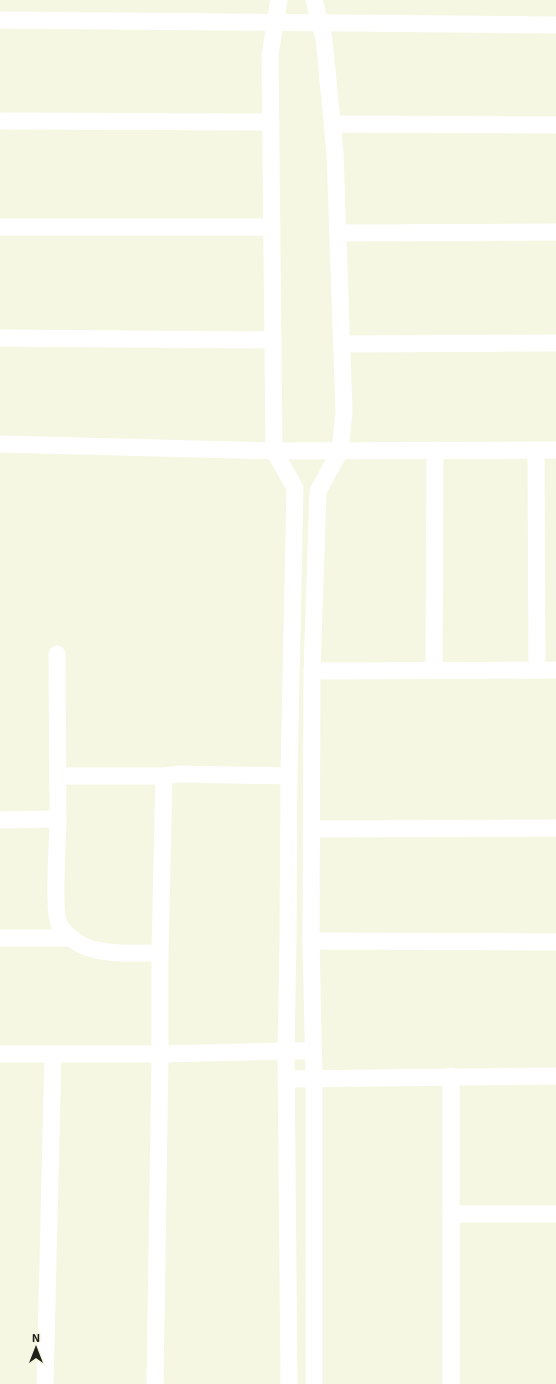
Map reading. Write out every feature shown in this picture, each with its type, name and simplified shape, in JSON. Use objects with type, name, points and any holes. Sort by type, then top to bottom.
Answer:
[{"type":"street","points":[[279,0],[270,55],[274,451],[295,488],[289,776],[286,1051],[289,1384]]},
{"type":"street","points":[[314,0],[324,39],[333,124],[344,412],[340,451],[318,491],[312,671],[311,941],[314,1078],[314,1384]]},
{"type":"street","points":[[0,20],[556,25]]},
{"type":"street","points":[[0,121],[271,122]]},
{"type":"street","points":[[333,124],[556,125]]},
{"type":"street","points":[[0,228],[272,227]]},
{"type":"street","points":[[338,233],[556,232]]},
{"type":"street","points":[[0,338],[273,340]]},
{"type":"street","points":[[342,344],[556,343]]},
{"type":"street","points":[[0,444],[274,451],[556,450]]},
{"type":"street","points":[[434,670],[435,450]]},
{"type":"street","points":[[536,450],[537,670]]},
{"type":"street","points":[[58,654],[58,819],[56,908],[60,926],[72,938],[86,947],[107,952],[160,953]]},
{"type":"street","points":[[312,671],[556,670]]},
{"type":"street","points":[[58,776],[164,776],[178,774],[289,776]]},
{"type":"street","points":[[155,1384],[160,953],[164,776]]},
{"type":"street","points":[[0,820],[58,819]]},
{"type":"street","points":[[312,829],[556,828]]},
{"type":"street","points":[[0,938],[72,938]]},
{"type":"street","points":[[311,941],[556,942]]},
{"type":"street","points":[[0,1054],[160,1054],[313,1051]]},
{"type":"street","points":[[45,1384],[53,1054]]},
{"type":"street","points":[[451,1076],[451,1384]]},
{"type":"street","points":[[286,1078],[556,1076]]},
{"type":"street","points":[[450,1214],[556,1214]]}]
